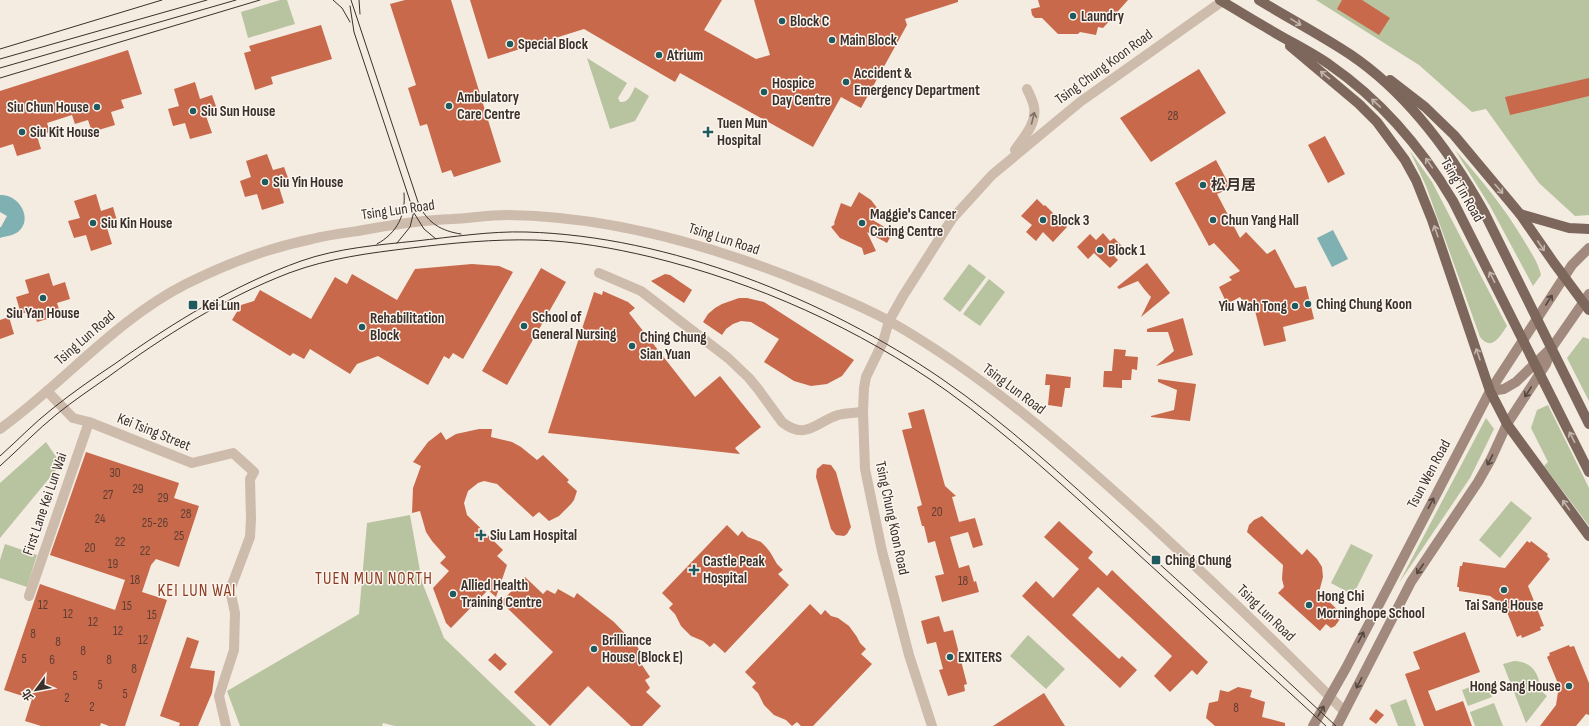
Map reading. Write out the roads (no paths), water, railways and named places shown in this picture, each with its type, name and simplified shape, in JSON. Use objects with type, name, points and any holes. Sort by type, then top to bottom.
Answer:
[{"type":"main road","name":"Tsing Tin Road","points":[[1220,0],[1307,50],[1335,69],[1369,96],[1404,130],[1425,157],[1454,201],[1589,472]]},
{"type":"main road","name":"Tsing Tin Road","points":[[1261,1],[1351,55],[1371,71],[1408,106],[1450,157],[1484,212],[1589,424]]},
{"type":"main road","points":[[1267,28],[1338,85],[1377,122],[1393,141],[1416,180],[1432,220],[1490,391],[1507,424],[1589,536]]},
{"type":"main road","points":[[1351,55],[1386,77],[1425,107],[1454,136],[1520,214],[1564,277],[1587,302],[1553,346],[1516,382],[1504,389],[1490,391]]},
{"type":"main road","points":[[1520,214],[1569,228],[1589,229]]},
{"type":"main road","name":"Tsun Wen Road","points":[[1313,726],[1490,391],[1572,265],[1589,248]]},
{"type":"main road","points":[[1337,726],[1411,582],[1478,482],[1491,459],[1507,424],[1546,364],[1553,346]]},
{"type":"street","name":"Tsing Chung Koon Road","points":[[932,726],[909,655],[868,491],[865,470],[863,412],[866,377],[883,342],[889,321],[903,296],[952,219],[992,175],[1079,103],[1224,0]]},
{"type":"street","name":"Tsing Chung Koon Road","points":[[1006,163],[1027,134],[1035,117],[1034,106],[1027,89]]},
{"type":"street","name":"Tsing Lun Road","points":[[0,429],[22,413],[122,325],[181,286],[257,254],[312,238],[428,220],[515,216],[576,220],[645,231],[712,249],[774,271],[857,305],[889,321],[944,355],[1060,443],[1185,557],[1344,711]]},
{"type":"street","points":[[599,273],[641,291],[728,358],[749,378],[778,417],[792,429],[804,430],[816,427],[838,415],[863,412]]},
{"type":"street","name":"Kei Tsing Street","points":[[47,391],[73,418],[89,422],[192,463],[233,453],[254,472],[250,480],[252,519],[250,537],[230,590],[235,613],[234,650],[219,696],[226,726]]},
{"type":"street","name":"First Lane Kei Lun Wai","points":[[29,596],[89,422]]},
{"type":"water","points":[[0,195],[7,196],[18,203],[22,208],[25,221],[23,227],[18,232],[0,238],[0,227],[7,216],[0,212]]},
{"type":"water","points":[[1333,230],[1348,259],[1332,267],[1317,238]]},
{"type":"tram line","points":[[0,49],[162,0]]},
{"type":"tram line","points":[[0,59],[207,0]]},
{"type":"tram line","points":[[0,68],[236,0]]},
{"type":"tram line","points":[[0,78],[260,0]]},
{"type":"tram line","points":[[333,0],[342,8],[350,22]]},
{"type":"tram line","points":[[351,0],[419,205],[427,217],[436,225],[447,231],[461,234]]},
{"type":"tram line","points":[[359,0],[360,14]]},
{"type":"tram line","points":[[350,6],[354,32],[414,213],[424,229],[436,239]]},
{"type":"tram line","points":[[377,244],[384,240],[399,223],[402,216],[404,193]]},
{"type":"tram line","points":[[397,243],[410,227],[414,211]]},
{"type":"tram line","points":[[0,456],[60,403],[92,379],[160,333],[228,293],[252,281],[301,261],[329,253],[358,248],[499,232],[526,232],[580,236],[635,245],[690,259],[744,277],[797,298],[848,323],[896,350],[942,379],[989,414],[1057,471],[1336,726]]},
{"type":"tram line","points":[[0,466],[42,426],[63,409],[151,347],[218,306],[289,273],[319,263],[350,257],[442,244],[504,240],[550,241],[579,243],[622,251],[691,268],[768,294],[842,328],[913,368],[971,409],[1060,483],[1326,726]]},
{"type":"place","name":"Laundry","points":[[1073,16]]},
{"type":"place","name":"Block C","points":[[782,21]]},
{"type":"place","name":"Main Block","points":[[832,40]]},
{"type":"place","name":"Special Block","points":[[510,44]]},
{"type":"place","name":"Atrium","points":[[659,55]]},
{"type":"place","name":"Accident & Emergency Department","points":[[846,82]]},
{"type":"place","name":"Hospice Day Centre","points":[[764,92]]},
{"type":"place","name":"Ambulatory Care Centre","points":[[449,106]]},
{"type":"place","name":"Siu Chun House","points":[[97,107]]},
{"type":"place","name":"Siu Sun House","points":[[193,111]]},
{"type":"place","name":"Siu Kit House","points":[[22,132]]},
{"type":"place","name":"Tuen Mun Hospital","points":[[708,132]]},
{"type":"place","name":"Siu Yin House","points":[[265,182]]},
{"type":"place","name":"松月居","points":[[1203,185]]},
{"type":"place","name":"Block 3","points":[[1043,220]]},
{"type":"place","name":"Chun Yang Hall","points":[[1213,220]]},
{"type":"place","name":"Siu Kin House","points":[[93,223]]},
{"type":"place","name":"Maggie's Cancer Caring Centre","points":[[862,223]]},
{"type":"place","name":"Block 1","points":[[1100,250]]},
{"type":"place","name":"Siu Yan House","points":[[43,298]]},
{"type":"place","name":"Ching Chung Koon","points":[[1308,304]]},
{"type":"place","name":"Kei Lun","points":[[193,305]]},
{"type":"place","name":"Yiu Wah Tong","points":[[1295,306]]},
{"type":"place","name":"School of General Nursing","points":[[524,326]]},
{"type":"place","name":"Rehabilitation Block","points":[[362,327]]},
{"type":"place","name":"Ching Chung Sian Yuan","points":[[632,346]]},
{"type":"place","name":"Siu Lam Hospital","points":[[481,535]]},
{"type":"place","name":"Ching Chung","points":[[1156,560]]},
{"type":"place","name":"Castle Peak Hospital","points":[[694,570]]},
{"type":"place","name":"Tai Sang House","points":[[1504,590]]},
{"type":"place","name":"Allied Health Training Centre","points":[[453,594]]},
{"type":"place","name":"Hong Chi Morninghope School","points":[[1309,605]]},
{"type":"place","name":"Brilliance House (Block E)","points":[[594,649]]},
{"type":"place","name":"EXITERS","points":[[950,657]]},
{"type":"place","name":"Hong Sang House","points":[[1569,686]]},
{"type":"district","name":"TUEN MUN NORTH","points":[[374,579]]},
{"type":"district","name":"KEI LUN WAI","points":[[197,591]]}]
